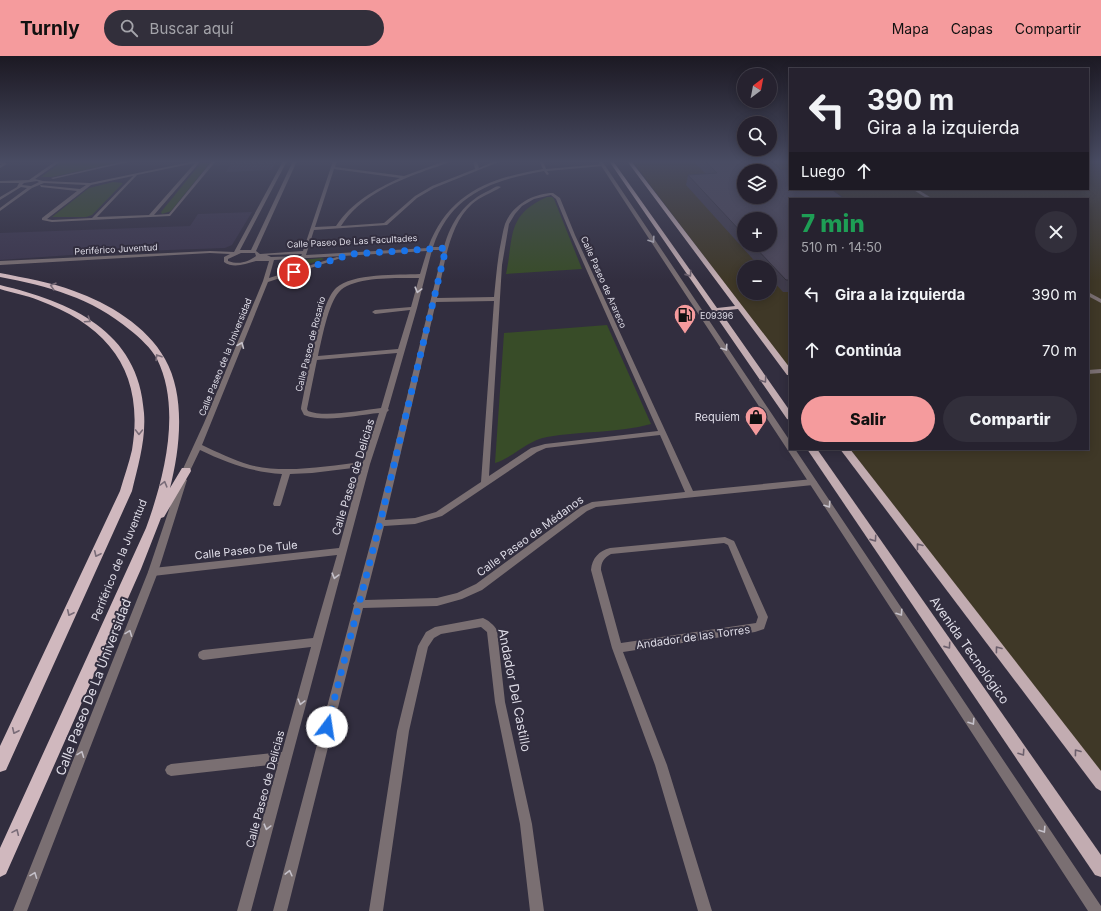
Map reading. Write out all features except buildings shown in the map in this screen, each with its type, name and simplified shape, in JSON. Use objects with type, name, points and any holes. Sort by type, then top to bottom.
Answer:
[{"type":"highway","name":"Periférico de la Juventud","points":[[0,275],[49,285],[78,294],[106,307],[124,319],[144,337],[161,360],[170,390],[174,420],[170,464],[149,531],[0,868]]},
{"type":"highway","name":"Periférico de la Juventud","points":[[0,287],[41,298],[66,307],[100,328],[115,344],[127,362],[136,384],[139,416],[138,444],[134,468],[126,491],[0,764]]},
{"type":"highway","points":[[149,531],[186,471]]},
{"type":"main road","points":[[639,201],[789,416]]},
{"type":"main road","points":[[659,201],[789,372]]},
{"type":"main road","points":[[714,310],[741,308]]},
{"type":"main road","name":"Avenida Tecnológico","points":[[813,450],[1101,869]]},
{"type":"main road","name":"Avenida Tecnológico","points":[[846,450],[1101,783]]},
{"type":"street","points":[[0,210],[13,201]]},
{"type":"street","points":[[67,201],[45,218],[46,220],[170,215],[181,201]]},
{"type":"street","points":[[94,218],[111,201]]},
{"type":"street","points":[[150,216],[164,201]]},
{"type":"street","points":[[234,253],[251,227],[265,201]]},
{"type":"street","points":[[272,260],[253,251],[276,201]]},
{"type":"street","points":[[304,255],[321,201]]},
{"type":"street","points":[[337,228],[352,209],[363,201]]},
{"type":"street","points":[[312,229],[385,224],[412,201]]},
{"type":"street","name":"Calle Paseo de Delicias","points":[[244,911],[366,464],[385,410],[400,351],[414,308],[422,276],[431,247],[444,218],[462,201]]},
{"type":"street","name":"Calle Paseo de Delicias","points":[[280,911],[380,523],[446,246],[456,220],[461,212],[473,201]]},
{"type":"street","name":"Calle Paseo de Arareco","points":[[485,483],[499,266],[507,224],[513,213],[521,205],[530,201]]},
{"type":"street","name":"Calle Paseo de Arareco","points":[[559,201],[661,433],[690,494]]},
{"type":"street","points":[[626,201],[789,445]]},
{"type":"street","points":[[251,227],[264,226]]},
{"type":"street","name":"Calle Paseo De Las Facultades","points":[[234,253],[226,258],[226,262],[238,264],[254,260],[272,260],[304,255],[446,246]]},
{"type":"street","name":"Calle Paseo De Las Facultades","points":[[260,254],[352,254],[431,247]]},
{"type":"street","name":"Periférico Juventud","points":[[0,263],[253,251]]},
{"type":"street","points":[[254,260],[260,254]]},
{"type":"street","points":[[266,281],[352,254]]},
{"type":"street","name":"Calle Paseo de la Universidad","points":[[186,471],[237,354],[266,281],[272,260]]},
{"type":"street","name":"Calle Paseo de Rosario","points":[[385,410],[322,415],[308,414],[305,412],[304,409],[315,358],[332,295],[337,290],[362,280],[422,276]]},
{"type":"street","points":[[1089,295],[1101,301]]},
{"type":"street","points":[[433,300],[496,299]]},
{"type":"street","points":[[374,312],[414,308]]},
{"type":"street","points":[[315,358],[400,351]]},
{"type":"street","points":[[1089,372],[1101,371]]},
{"type":"street","points":[[380,523],[415,521],[439,514],[534,450],[545,446],[661,433]]},
{"type":"street","points":[[198,446],[243,465],[258,469],[287,472],[366,464]]},
{"type":"street","points":[[792,450],[1096,911]]},
{"type":"street","name":"Calle Paseo De La Universidad","points":[[20,911],[153,572],[186,471]]},
{"type":"street","points":[[277,504],[287,472]]},
{"type":"street","name":"Calle Paseo de Médanos","points":[[358,604],[437,602],[459,596],[479,587],[590,506],[607,502],[813,482]]},
{"type":"street","name":"Andador de las Torres","points":[[617,648],[755,628],[760,626],[763,617],[731,543],[725,540],[610,551],[602,555],[598,560],[596,570],[617,648],[661,765],[704,911]]},
{"type":"street","name":"Calle Paseo De Tule","points":[[153,572],[342,551]]},
{"type":"street","name":"Andador Del Castillo","points":[[376,911],[403,731],[423,646],[430,635],[439,630],[483,622],[492,630],[500,702],[526,824],[537,911]]},
{"type":"street","points":[[203,655],[317,642]]},
{"type":"street","points":[[171,770],[286,757]]},
{"type":"shaded area","points":[[662,201],[737,201],[737,204],[777,204],[777,201],[789,201],[789,369],[737,300],[777,300],[777,260],[737,260],[737,300]]},
{"type":"shaded area","points":[[1089,201],[1101,201],[1101,776],[851,450],[1089,450]]},
{"type":"shaded area","points":[[252,212],[232,245],[225,248],[114,252],[0,260],[0,233],[190,226],[198,214]]},
{"type":"green space","points":[[73,201],[106,201],[92,215],[86,217],[52,217]]},
{"type":"green space","points":[[170,201],[179,201],[171,211],[162,214],[161,212]]},
{"type":"green space","points":[[540,201],[555,201],[582,269],[506,274],[514,228],[524,211]]},
{"type":"green space","points":[[324,259],[281,273],[278,272],[282,262]]},
{"type":"green space","points":[[607,325],[651,424],[626,429],[547,437],[534,441],[495,463],[504,333]]},
{"type":"place","name":"E09396","points":[[685,334]]},
{"type":"place","name":"Requiem","points":[[756,436]]},
{"type":"route","points":[[294,272],[352,254],[446,248],[380,523],[327,727]]}]
